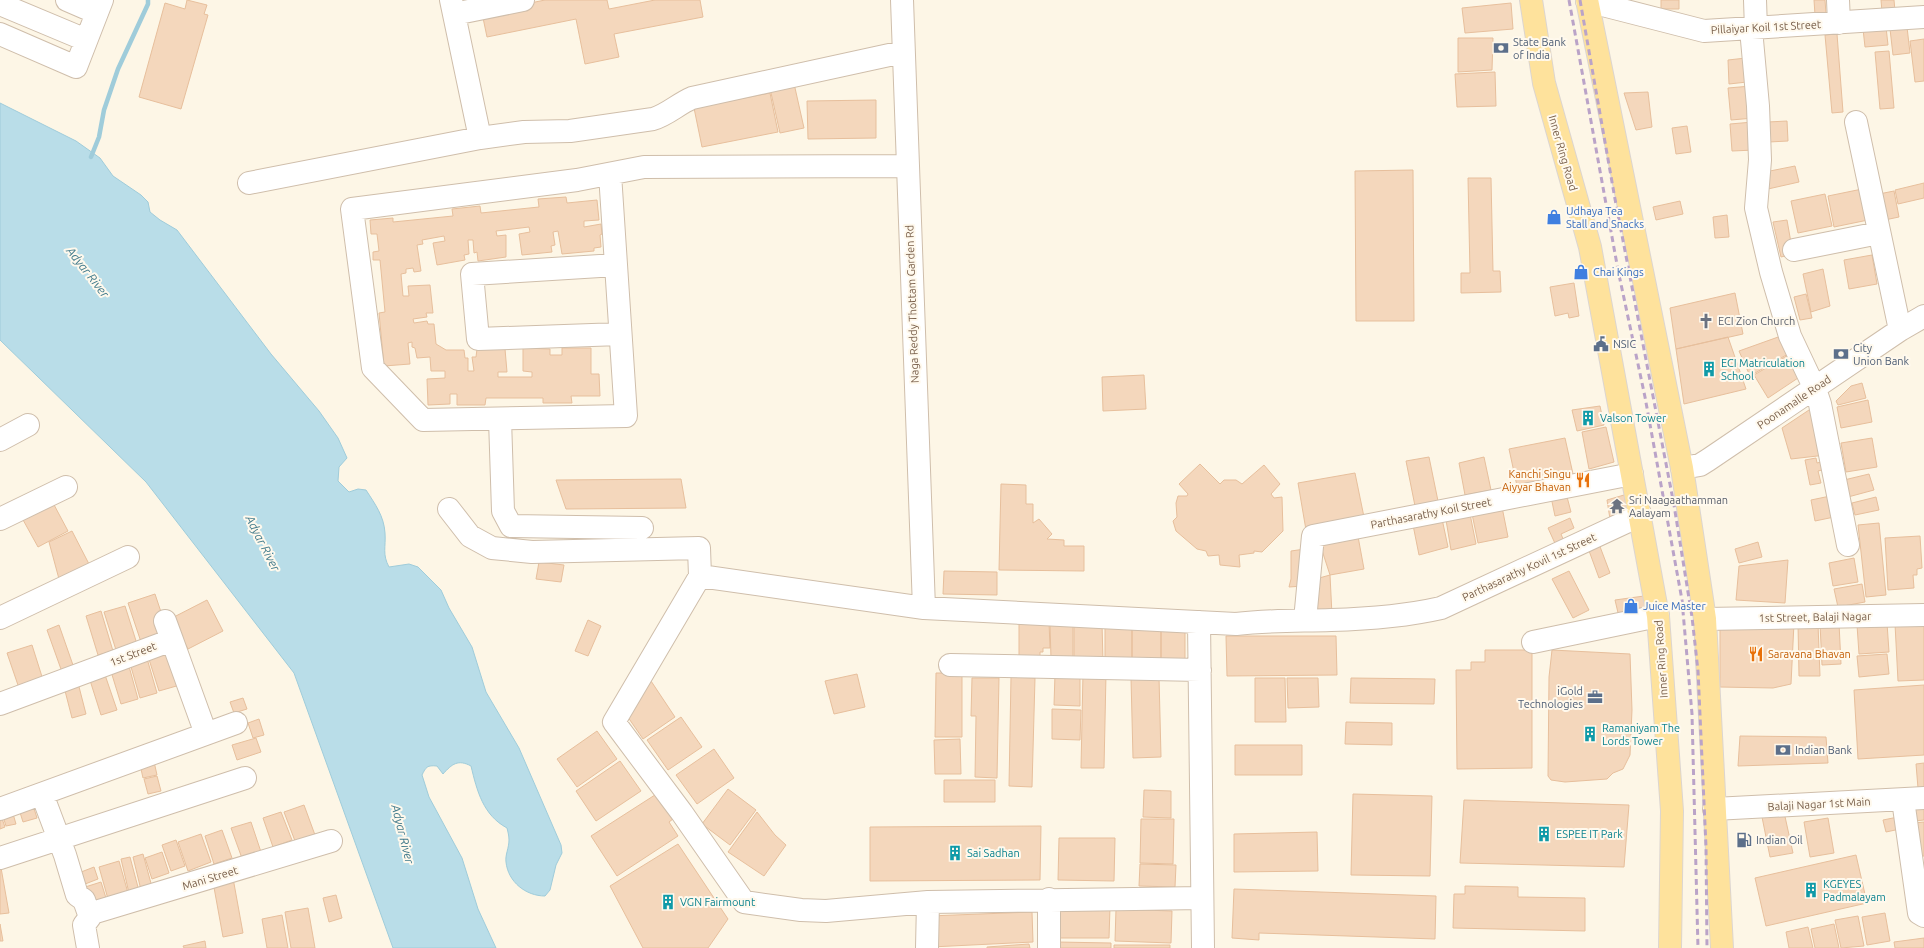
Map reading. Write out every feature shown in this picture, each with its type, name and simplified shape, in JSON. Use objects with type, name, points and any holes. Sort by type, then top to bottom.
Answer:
[{"type":"main road","name":"Inner Ring Road","points":[[1531,0],[1544,83],[1590,246],[1641,516],[1658,616],[1672,811],[1670,948]]},
{"type":"main road","points":[[1587,0],[1682,468],[1705,619],[1722,948]]},
{"type":"street","points":[[0,34],[76,67],[99,6],[67,0]]},
{"type":"street","points":[[480,138],[452,7],[523,0]]},
{"type":"street","name":"Naga Reddy Thottam Garden Rd","points":[[902,0],[902,52],[924,608]]},
{"type":"street","name":"Pillaiyar Koil 1st Street","points":[[1587,0],[1704,31],[1924,17]]},
{"type":"street","points":[[1755,0],[1754,29],[1760,160],[1756,208],[1771,272],[1790,336],[1815,389],[1820,404],[1848,545]]},
{"type":"street","points":[[1838,0],[1839,23]]},
{"type":"street","points":[[0,4],[86,40]]},
{"type":"street","points":[[249,183],[480,138],[524,132],[570,131],[653,119],[660,117],[679,104],[692,98],[902,52]]},
{"type":"street","points":[[1856,122],[1900,330]]},
{"type":"street","points":[[610,174],[626,416],[423,420],[373,368],[352,209],[577,180],[644,167],[907,166]]},
{"type":"street","points":[[1794,250],[1879,233]]},
{"type":"street","points":[[616,265],[472,274],[478,339],[620,334]]},
{"type":"street","name":"Poonamalle Road","points":[[1682,468],[1700,465],[1708,460],[1900,330],[1924,316]]},
{"type":"street","points":[[500,419],[503,511],[511,526],[642,528]]},
{"type":"street","points":[[0,440],[28,425]]},
{"type":"street","name":"Parthasarathy Koil Street","points":[[1305,620],[1313,536],[1632,474]]},
{"type":"street","points":[[0,519],[66,487]]},
{"type":"street","points":[[449,509],[470,536],[492,548],[540,552],[699,548],[700,576],[614,722],[682,813],[744,902],[801,910],[826,911],[928,902],[1202,898]]},
{"type":"street","name":"Parthasarathy Kovil 1st Street","points":[[700,576],[924,608],[1236,624],[1269,620],[1332,620],[1416,614],[1441,608],[1641,516]]},
{"type":"street","points":[[0,618],[128,557]]},
{"type":"street","name":"1st Street, Balaji Nagar","points":[[1705,619],[1924,615]]},
{"type":"street","points":[[1532,642],[1658,616]]},
{"type":"street","points":[[1199,622],[1203,948]]},
{"type":"street","name":"1st Street","points":[[0,704],[168,630],[206,734]]},
{"type":"street","points":[[950,665],[1200,670]]},
{"type":"street","points":[[0,809],[236,723]]},
{"type":"street","points":[[0,858],[60,840],[246,778]]},
{"type":"street","points":[[42,794],[60,840],[76,895],[71,903],[75,920],[86,920],[88,948]]},
{"type":"street","points":[[1913,799],[1920,913],[1924,916]]},
{"type":"street","name":"Balaji Nagar 1st Main","points":[[1714,809],[1913,799]]},
{"type":"street","name":"Mani Street","points":[[86,920],[331,841]]},
{"type":"street","points":[[1049,900],[1049,948]]},
{"type":"street","points":[[927,948],[928,902]]},
{"type":"water","name":"Adyar River","points":[[0,103],[76,141],[100,158],[113,176],[141,195],[148,202],[150,212],[177,230],[271,354],[319,411],[338,438],[347,458],[339,467],[338,481],[349,492],[358,489],[366,490],[376,505],[383,521],[385,554],[389,567],[409,564],[418,567],[441,590],[449,608],[472,647],[486,692],[519,748],[561,845],[562,853],[556,865],[550,890],[545,896],[531,894],[525,891],[514,882],[507,869],[506,859],[509,836],[507,828],[492,816],[482,802],[471,766],[462,763],[452,765],[443,774],[437,766],[429,766],[425,770],[422,775],[429,797],[462,858],[478,909],[496,948],[393,948],[294,673],[146,482],[0,340]]},
{"type":"building","points":[[187,0],[207,5],[204,14],[208,15],[181,109],[139,97],[165,3],[185,9]]},
{"type":"building","points":[[545,0],[607,0],[609,9],[655,0],[700,0],[703,17],[614,34],[619,57],[585,64],[576,19],[487,37],[482,13]]},
{"type":"building","points":[[1661,0],[1679,0],[1679,9],[1661,9]]},
{"type":"building","points":[[1814,0],[1825,0],[1826,14],[1815,15]]},
{"type":"building","points":[[1881,0],[1894,0],[1895,11],[1882,12]]},
{"type":"building","points":[[1511,3],[1513,29],[1465,33],[1462,8]]},
{"type":"building","points":[[1886,27],[1888,45],[1865,47],[1863,29]]},
{"type":"building","points":[[1907,27],[1910,53],[1893,55],[1890,29]]},
{"type":"building","points":[[1837,34],[1843,112],[1832,113],[1825,35]]},
{"type":"building","points":[[1458,38],[1493,38],[1492,70],[1458,72]]},
{"type":"building","points":[[1924,39],[1924,81],[1915,82],[1910,41]]},
{"type":"building","points":[[1889,51],[1894,108],[1880,109],[1875,52]]},
{"type":"building","points":[[1746,58],[1747,82],[1729,84],[1728,60]]},
{"type":"building","points":[[1495,72],[1496,106],[1457,107],[1455,74]]},
{"type":"building","points":[[793,79],[804,128],[780,133],[769,84]]},
{"type":"building","points":[[1751,86],[1754,118],[1731,120],[1728,88]]},
{"type":"building","points":[[1648,92],[1652,127],[1636,130],[1624,93]]},
{"type":"building","points":[[770,93],[778,132],[702,147],[694,108]]},
{"type":"building","points":[[876,100],[876,138],[808,139],[807,101]]},
{"type":"building","points":[[1787,121],[1788,141],[1769,142],[1768,122]]},
{"type":"building","points":[[1753,122],[1755,150],[1732,151],[1730,124]]},
{"type":"building","points":[[1687,126],[1691,152],[1676,154],[1672,128]]},
{"type":"building","points":[[1795,166],[1799,182],[1768,189],[1765,172]]},
{"type":"building","points":[[1413,170],[1414,321],[1356,321],[1355,171]]},
{"type":"building","points":[[1468,178],[1491,178],[1493,271],[1500,271],[1501,292],[1461,293],[1461,273],[1470,273]]},
{"type":"building","points":[[1924,183],[1924,198],[1898,204],[1895,190]]},
{"type":"building","points":[[1867,188],[1873,219],[1834,227],[1828,196]]},
{"type":"building","points":[[1894,191],[1899,217],[1880,221],[1874,195]]},
{"type":"building","points":[[1825,194],[1832,226],[1798,233],[1791,201]]},
{"type":"building","points":[[566,197],[567,203],[597,200],[599,220],[584,221],[584,227],[601,224],[601,247],[594,248],[594,251],[562,254],[558,231],[553,232],[555,245],[551,246],[552,252],[522,255],[519,234],[530,232],[529,227],[496,231],[497,236],[506,235],[506,257],[478,261],[477,252],[474,253],[473,240],[468,240],[469,254],[464,255],[465,260],[437,265],[433,243],[445,241],[444,236],[422,240],[423,244],[417,245],[421,271],[414,272],[413,268],[406,269],[406,273],[401,274],[403,296],[409,296],[408,286],[430,285],[433,313],[426,313],[427,317],[413,319],[414,323],[427,321],[428,324],[434,324],[436,344],[446,350],[464,350],[465,358],[468,358],[468,371],[474,371],[472,357],[476,357],[477,349],[505,349],[507,372],[498,372],[498,377],[532,377],[532,372],[523,371],[523,348],[550,349],[550,355],[562,355],[562,348],[591,348],[591,374],[599,374],[600,396],[571,396],[572,403],[543,403],[543,398],[486,398],[485,405],[457,405],[457,394],[450,394],[450,404],[428,405],[427,379],[445,378],[445,371],[431,371],[430,357],[417,358],[415,348],[412,347],[412,342],[408,343],[410,364],[384,366],[379,313],[385,312],[380,260],[373,260],[373,252],[379,251],[377,234],[371,234],[370,220],[393,218],[393,222],[453,216],[452,209],[480,206],[481,213],[539,207],[538,199]]},
{"type":"building","points":[[1680,201],[1683,214],[1656,220],[1653,207]]},
{"type":"building","points":[[1727,215],[1729,237],[1715,238],[1713,217]]},
{"type":"building","points":[[1787,220],[1793,254],[1781,257],[1773,222]]},
{"type":"building","points":[[1872,255],[1877,284],[1849,289],[1844,260]]},
{"type":"building","points":[[1823,269],[1830,306],[1811,312],[1803,274]]},
{"type":"building","points":[[1574,283],[1579,316],[1569,318],[1568,313],[1555,316],[1550,287]]},
{"type":"building","name":"ECI Zion Church","points":[[1735,293],[1743,334],[1676,349],[1670,308]]},
{"type":"building","points":[[1806,294],[1812,318],[1800,320],[1794,297]]},
{"type":"building","points":[[1781,336],[1788,354],[1750,376],[1739,351]]},
{"type":"building","name":"ECI Matriculation School","points":[[1728,337],[1746,389],[1684,404],[1676,349]]},
{"type":"building","points":[[1790,354],[1801,376],[1768,398],[1754,375]]},
{"type":"building","points":[[1144,375],[1146,409],[1103,411],[1102,377]]},
{"type":"building","points":[[1862,383],[1866,398],[1838,405],[1836,401],[1851,386]]},
{"type":"building","points":[[1868,400],[1872,422],[1841,428],[1837,407]]},
{"type":"building","name":"Valson Tower","points":[[1600,406],[1604,425],[1577,431],[1572,410]]},
{"type":"building","points":[[1815,406],[1826,455],[1791,459],[1782,428]]},
{"type":"building","points":[[1606,427],[1614,462],[1589,469],[1582,432]]},
{"type":"building","points":[[1565,438],[1573,474],[1517,486],[1509,449]]},
{"type":"building","points":[[1872,438],[1877,467],[1846,472],[1841,443]]},
{"type":"building","points":[[1429,457],[1438,501],[1415,506],[1406,461]]},
{"type":"building","points":[[1484,457],[1491,490],[1465,495],[1459,463]]},
{"type":"building","points":[[1816,458],[1817,463],[1825,461],[1826,469],[1818,471],[1821,483],[1810,485],[1805,460]]},
{"type":"building","points":[[1200,464],[1220,484],[1224,480],[1236,480],[1242,484],[1264,465],[1280,484],[1271,494],[1274,498],[1282,497],[1283,531],[1262,552],[1254,551],[1254,553],[1239,555],[1240,567],[1220,565],[1219,555],[1208,556],[1206,551],[1197,549],[1176,531],[1173,521],[1177,517],[1176,503],[1178,496],[1187,496],[1188,494],[1179,484]]},
{"type":"building","points":[[1355,473],[1364,517],[1306,530],[1298,483]]},
{"type":"building","points":[[1869,474],[1874,490],[1848,497],[1844,480]]},
{"type":"building","points":[[681,479],[686,508],[566,509],[556,480]]},
{"type":"building","points":[[1001,484],[1026,485],[1026,504],[1033,504],[1033,523],[1039,519],[1052,534],[1047,539],[1064,540],[1064,546],[1084,546],[1084,571],[999,570]]},
{"type":"building","points":[[1566,493],[1571,512],[1555,516],[1551,497]]},
{"type":"building","name":"Sri Naagaathamman Aalayam","points":[[1624,495],[1628,512],[1610,519],[1607,500]]},
{"type":"building","points":[[1835,495],[1839,516],[1815,521],[1811,500]]},
{"type":"building","points":[[1876,497],[1879,510],[1855,515],[1852,503]]},
{"type":"building","points":[[52,501],[68,531],[38,547],[22,518]]},
{"type":"building","points":[[1501,502],[1508,537],[1478,543],[1471,509]]},
{"type":"building","points":[[1469,509],[1476,544],[1451,550],[1445,514]]},
{"type":"building","points":[[1441,514],[1448,547],[1419,555],[1412,520]]},
{"type":"building","points":[[1570,518],[1574,528],[1561,534],[1566,546],[1558,550],[1548,528]]},
{"type":"building","points":[[1879,523],[1886,595],[1866,597],[1858,525]]},
{"type":"building","points":[[72,531],[89,564],[59,579],[49,542]]},
{"type":"building","points":[[1357,531],[1364,569],[1330,575],[1319,541]]},
{"type":"building","points":[[1920,536],[1922,568],[1917,569],[1917,575],[1913,575],[1914,588],[1888,590],[1885,538]]},
{"type":"building","points":[[1758,542],[1762,557],[1739,563],[1735,549]]},
{"type":"building","points":[[1599,544],[1610,573],[1599,578],[1588,548]]},
{"type":"building","points":[[1305,549],[1303,586],[1289,587],[1291,579],[1291,551]]},
{"type":"building","points":[[1854,558],[1858,582],[1833,586],[1829,563]]},
{"type":"building","points":[[1788,560],[1785,603],[1736,600],[1739,566]]},
{"type":"building","points":[[539,562],[564,565],[561,582],[536,579]]},
{"type":"building","points":[[944,571],[997,572],[997,595],[943,594]]},
{"type":"building","points":[[1569,571],[1589,610],[1573,618],[1552,579]]},
{"type":"building","points":[[1330,575],[1332,615],[1313,614],[1312,580]]},
{"type":"building","points":[[1862,584],[1865,602],[1838,607],[1834,589]]},
{"type":"building","points":[[155,594],[168,633],[141,642],[128,603]]},
{"type":"building","name":"Juice Master","points":[[1644,596],[1646,611],[1619,617],[1615,600]]},
{"type":"building","points":[[207,600],[223,631],[188,649],[172,618]]},
{"type":"building","points":[[125,606],[137,644],[116,650],[104,612]]},
{"type":"building","points":[[101,611],[113,651],[98,655],[86,616]]},
{"type":"building","points":[[588,620],[601,626],[588,656],[575,651]]},
{"type":"building","points":[[1019,621],[1049,621],[1050,648],[1043,648],[1043,652],[1040,652],[1040,656],[1019,660]]},
{"type":"building","points":[[1924,622],[1924,680],[1898,681],[1895,624]]},
{"type":"building","points":[[1073,623],[1073,658],[1051,659],[1050,624]]},
{"type":"building","points":[[1074,623],[1102,623],[1103,662],[1074,663]]},
{"type":"building","name":"Saravana Bhavan","points":[[1794,623],[1791,684],[1773,688],[1720,687],[1720,624]]},
{"type":"building","points":[[1839,623],[1841,664],[1822,665],[1820,624]]},
{"type":"building","points":[[1887,623],[1889,652],[1859,654],[1857,625]]},
{"type":"building","points":[[1132,624],[1132,659],[1105,660],[1105,625]]},
{"type":"building","points":[[1132,624],[1161,624],[1161,659],[1132,659]]},
{"type":"building","points":[[1161,624],[1185,624],[1185,659],[1161,659]]},
{"type":"building","points":[[1798,624],[1818,624],[1820,676],[1799,676]]},
{"type":"building","points":[[59,625],[74,668],[62,672],[47,630]]},
{"type":"building","points":[[1226,636],[1336,636],[1337,675],[1227,676]]},
{"type":"building","points":[[32,645],[44,683],[20,691],[7,653]]},
{"type":"building","points":[[168,647],[180,685],[159,691],[147,653]]},
{"type":"building","points":[[1485,650],[1532,650],[1532,768],[1457,769],[1456,670],[1471,670],[1471,662],[1485,662]]},
{"type":"building","name":"Ramaniyam The Lords Tower","points":[[1552,650],[1630,654],[1632,710],[1630,755],[1623,769],[1613,773],[1607,779],[1565,782],[1551,780],[1548,776],[1549,677]]},
{"type":"building","points":[[1887,654],[1889,674],[1859,677],[1857,656]]},
{"type":"building","points":[[146,655],[157,693],[140,698],[129,660]]},
{"type":"building","points":[[127,659],[138,699],[121,704],[109,665]]},
{"type":"building","points":[[103,669],[117,710],[101,715],[88,674]]},
{"type":"building","points":[[936,673],[962,673],[962,737],[935,737]]},
{"type":"building","points":[[1083,673],[1106,674],[1104,768],[1081,768]]},
{"type":"building","points":[[857,674],[865,707],[834,714],[825,681]]},
{"type":"building","points":[[1055,674],[1080,675],[1080,706],[1054,705]]},
{"type":"building","points":[[1011,677],[1035,678],[1032,787],[1009,786]]},
{"type":"building","points":[[1159,677],[1161,757],[1133,758],[1131,678]]},
{"type":"building","points":[[649,678],[675,717],[643,739],[623,710]]},
{"type":"building","points":[[972,678],[999,678],[997,778],[975,777],[976,716],[971,716]]},
{"type":"building","points":[[1255,678],[1285,678],[1286,722],[1255,722]]},
{"type":"building","points":[[1287,678],[1318,678],[1319,707],[1288,708]]},
{"type":"building","points":[[1351,678],[1435,679],[1434,704],[1350,703]]},
{"type":"building","points":[[77,679],[86,714],[72,718],[63,683]]},
{"type":"building","points":[[1924,685],[1924,755],[1858,759],[1854,690]]},
{"type":"building","points":[[243,698],[247,709],[234,713],[230,702]]},
{"type":"building","points":[[1052,709],[1081,710],[1080,740],[1052,739]]},
{"type":"building","points":[[681,717],[702,747],[668,770],[647,740]]},
{"type":"building","points":[[259,719],[264,735],[253,738],[248,723]]},
{"type":"building","points":[[1346,722],[1392,723],[1392,745],[1345,744]]},
{"type":"building","points":[[597,731],[617,759],[577,787],[557,759]]},
{"type":"building","name":"Indian Bank","points":[[1740,736],[1826,737],[1828,763],[1738,766]]},
{"type":"building","points":[[256,738],[261,752],[237,760],[232,745]]},
{"type":"building","points":[[960,739],[961,774],[935,774],[934,740]]},
{"type":"building","points":[[1235,745],[1302,745],[1302,775],[1235,775]]},
{"type":"building","points":[[714,749],[734,778],[697,804],[676,775]]},
{"type":"building","points":[[153,757],[157,775],[143,778],[139,760]]},
{"type":"building","points":[[620,761],[641,791],[596,821],[576,791]]},
{"type":"building","points":[[1924,763],[1924,788],[1918,788],[1916,764]]},
{"type":"building","points":[[157,776],[161,791],[148,794],[144,779]]},
{"type":"building","points":[[944,780],[995,780],[995,802],[944,802]]},
{"type":"building","points":[[728,789],[756,810],[730,845],[702,824]]},
{"type":"building","points":[[1144,790],[1171,791],[1171,818],[1143,817]]},
{"type":"building","points":[[658,793],[673,819],[669,822],[678,836],[617,876],[591,836]]},
{"type":"building","points":[[1353,794],[1432,796],[1430,876],[1351,875]]},
{"type":"building","name":"ESPEE IT Park","points":[[1464,800],[1629,805],[1624,867],[1460,863]]},
{"type":"building","points":[[32,802],[37,818],[23,822],[18,806]]},
{"type":"building","points":[[1924,804],[1924,820],[1914,821],[1913,805]]},
{"type":"building","points":[[304,805],[315,835],[295,841],[284,812]]},
{"type":"building","points":[[11,807],[16,824],[6,826],[1,810]]},
{"type":"building","points":[[281,812],[292,840],[273,847],[263,818]]},
{"type":"building","points":[[757,812],[775,835],[786,845],[764,876],[728,852]]},
{"type":"building","points":[[1784,812],[1793,853],[1770,857],[1762,817]]},
{"type":"building","points":[[0,813],[5,827],[0,829]]},
{"type":"building","points":[[1898,817],[1900,829],[1886,832],[1883,820]]},
{"type":"building","points":[[1828,818],[1834,853],[1810,857],[1804,822]]},
{"type":"building","points":[[1141,819],[1174,819],[1173,864],[1140,863]]},
{"type":"building","points":[[251,822],[262,855],[243,861],[231,828]]},
{"type":"building","points":[[1924,822],[1924,856],[1918,857],[1914,823]]},
{"type":"building","name":"Sai Sadhan","points":[[1041,826],[1040,880],[870,881],[870,827]]},
{"type":"building","points":[[222,830],[232,858],[214,864],[205,836]]},
{"type":"building","points":[[1317,832],[1318,871],[1234,872],[1234,834]]},
{"type":"building","points":[[201,834],[211,862],[188,871],[178,842]]},
{"type":"building","points":[[1059,838],[1115,838],[1114,881],[1058,880]]},
{"type":"building","points":[[176,840],[185,866],[171,871],[162,845]]},
{"type":"building","name":"VGN Fairmount","points":[[678,844],[728,919],[708,948],[643,948],[610,886]]},
{"type":"building","points":[[162,852],[169,873],[152,879],[145,858]]},
{"type":"building","points":[[143,854],[152,887],[141,890],[133,857]]},
{"type":"building","name":"KGEYES Padmalayam","points":[[1856,855],[1867,903],[1766,926],[1755,878]]},
{"type":"building","points":[[130,857],[139,891],[129,893],[121,859]]},
{"type":"building","points":[[119,861],[128,893],[108,899],[99,867]]},
{"type":"building","points":[[0,862],[9,913],[0,914]]},
{"type":"building","points":[[1140,864],[1176,865],[1175,887],[1139,886]]},
{"type":"building","points":[[94,867],[98,879],[80,886],[76,874]]},
{"type":"building","points":[[233,878],[243,933],[223,937],[213,882]]},
{"type":"building","points":[[101,882],[106,898],[88,905],[82,888]]},
{"type":"building","points":[[1465,886],[1518,887],[1518,897],[1585,898],[1585,931],[1453,928],[1454,894],[1465,894]]},
{"type":"building","points":[[1234,889],[1436,896],[1435,939],[1259,933],[1259,940],[1232,938]]},
{"type":"building","points":[[336,895],[342,918],[329,922],[323,898]]},
{"type":"building","points":[[1049,899],[1110,907],[1109,938],[1055,938]]},
{"type":"building","points":[[308,908],[315,948],[291,948],[285,912]]},
{"type":"building","points":[[1116,909],[1172,911],[1171,943],[1115,941]]},
{"type":"building","points":[[1032,912],[1033,942],[931,947],[929,916]]},
{"type":"building","points":[[1885,913],[1890,941],[1867,945],[1862,917]]},
{"type":"building","points":[[282,915],[288,948],[267,948],[262,919]]},
{"type":"building","points":[[1858,916],[1864,946],[1841,948],[1835,920]]},
{"type":"building","points":[[0,924],[3,941],[0,941]]},
{"type":"building","points":[[1834,924],[1839,948],[1815,948],[1811,929]]},
{"type":"building","points":[[1808,927],[1813,948],[1789,948],[1786,932]]},
{"type":"building","points":[[1924,938],[1924,948],[1895,948],[1894,942]]},
{"type":"building","points":[[205,941],[206,948],[184,948],[183,946]]},
{"type":"building","points":[[1057,942],[1111,943],[1111,948],[1057,948]]},
{"type":"building","points":[[1029,944],[1030,948],[987,948],[987,947]]},
{"type":"building","points":[[1114,945],[1170,945],[1170,948],[1114,948]]},
{"type":"waterway","points":[[91,157],[99,137],[104,110],[118,69],[148,4],[148,0]]},
{"type":"railway","points":[[1569,0],[1618,270],[1645,397],[1682,600],[1692,714],[1698,948]]},
{"type":"railway","points":[[1580,0],[1615,199],[1674,505],[1692,617],[1698,671],[1706,847],[1707,948]]},
{"type":"place","name":"State Bank of India","points":[[1501,48]]},
{"type":"place","name":"Udhaya Tea Stall and Snacks","points":[[1554,217]]},
{"type":"place","name":"Chai Kings","points":[[1581,272]]},
{"type":"place","name":"ECI Zion Church","points":[[1706,321]]},
{"type":"place","name":"NSIC","points":[[1601,344]]},
{"type":"place","name":"City Union Bank","points":[[1841,354]]},
{"type":"place","name":"ECI Matriculation School","points":[[1709,369]]},
{"type":"place","name":"Valson Tower","points":[[1588,418]]},
{"type":"place","name":"Kanchi Singu Aiyyar Bhavan","points":[[1583,480]]},
{"type":"place","name":"Sri Naagaathamman Aalayam","points":[[1617,506]]},
{"type":"place","name":"Juice Master","points":[[1631,606]]},
{"type":"place","name":"Saravana Bhavan","points":[[1756,654]]},
{"type":"place","name":"iGold Technologies","points":[[1595,697]]},
{"type":"place","name":"Ramaniyam The Lords Tower","points":[[1590,734]]},
{"type":"place","name":"Indian Bank","points":[[1783,750]]},
{"type":"place","name":"ESPEE IT Park","points":[[1544,834]]},
{"type":"place","name":"Indian Oil","points":[[1744,840]]},
{"type":"place","name":"Sai Sadhan","points":[[955,853]]},
{"type":"place","name":"KGEYES Padmalayam","points":[[1811,890]]},
{"type":"place","name":"VGN Fairmount","points":[[668,902]]}]
